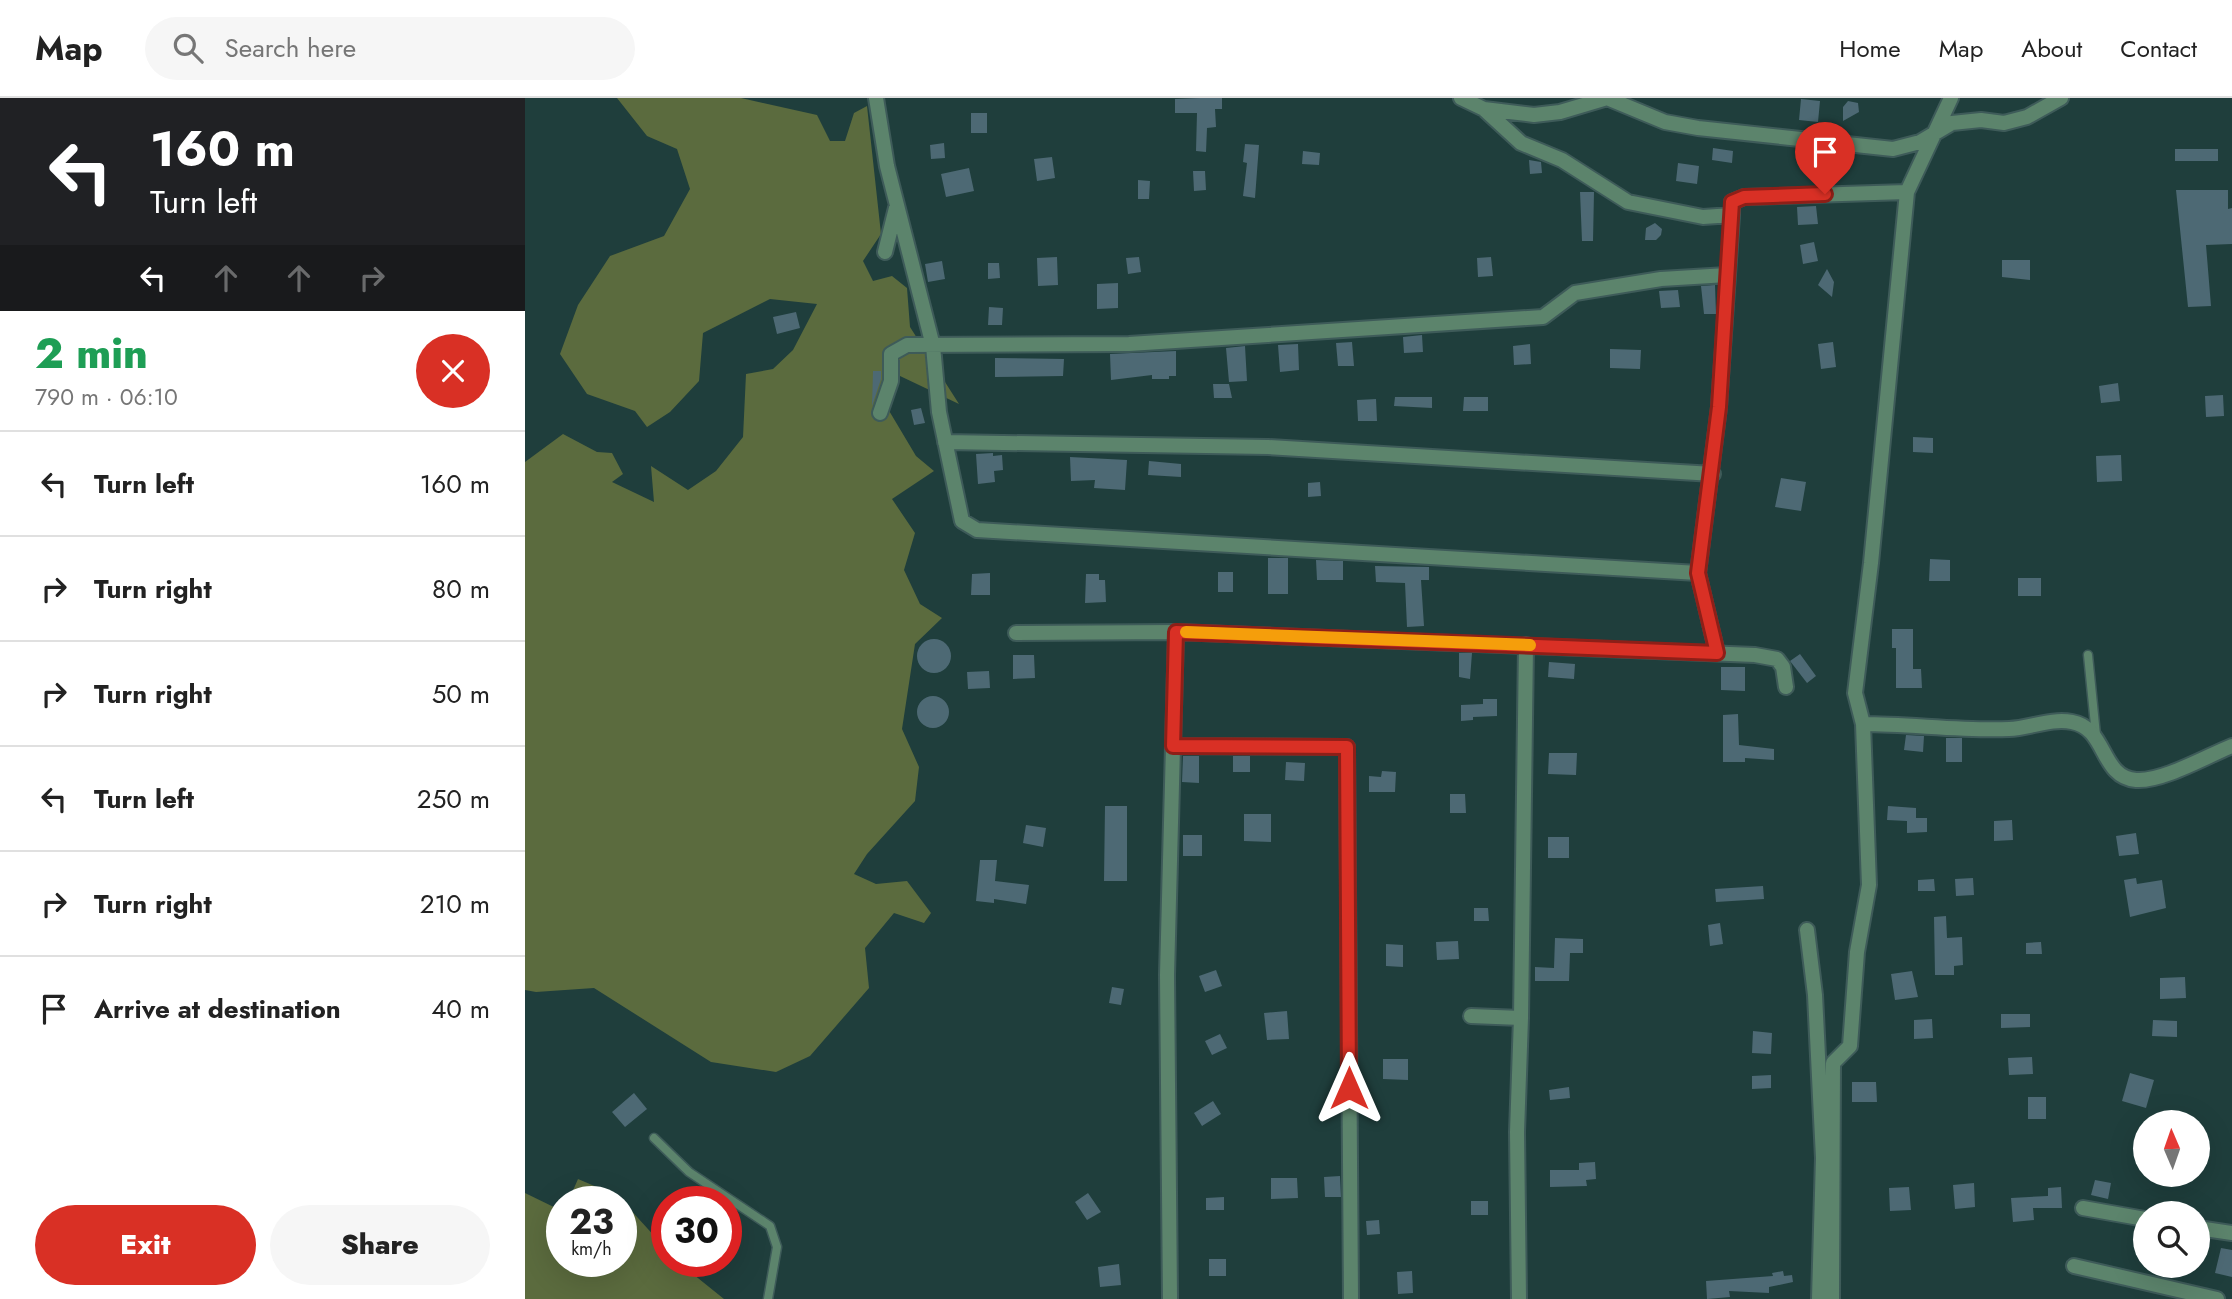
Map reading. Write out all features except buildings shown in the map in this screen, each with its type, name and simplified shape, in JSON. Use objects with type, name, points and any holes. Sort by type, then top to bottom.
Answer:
[{"type":"street","points":[[876,98],[897,203],[933,346],[945,442],[951,458],[962,522],[977,530],[1698,573]]},
{"type":"street","points":[[1461,98],[1484,109],[1521,143],[1562,160],[1628,202],[1703,217],[1732,215]]},
{"type":"street","points":[[1484,109],[1534,116],[1560,112],[1607,98],[1665,122],[1698,128],[1893,149],[1920,142],[1952,123],[2015,120],[2061,98]]},
{"type":"street","points":[[1832,1299],[1833,1063],[1850,1046],[1857,952],[1869,885],[1863,724],[1855,693],[1871,563],[1907,192],[1951,98]]},
{"type":"street","points":[[1717,653],[1698,573],[1713,474],[1732,202],[1744,197],[1907,192]]},
{"type":"street","points":[[885,252],[897,203]]},
{"type":"street","points":[[880,413],[891,381],[891,354],[907,345],[1129,344],[1543,317],[1575,293],[1661,279],[1727,275]]},
{"type":"street","points":[[945,442],[1268,447],[1713,474]]},
{"type":"street","points":[[1016,633],[1176,632],[1717,653],[1777,659],[1783,667],[1786,687]]},
{"type":"street","points":[[1170,1299],[1167,975],[1176,632]]},
{"type":"street","points":[[1519,1299],[1517,1132],[1526,645]]},
{"type":"street","points":[[1863,724],[2007,729],[2052,721],[2073,722],[2090,729],[2114,770],[2122,777],[2137,780],[2156,777],[2232,746]]},
{"type":"street","points":[[1173,746],[1347,747],[1351,1299]]},
{"type":"street","points":[[1807,930],[1815,995],[1823,1158],[1819,1299]]},
{"type":"street","points":[[1471,1016],[1521,1018]]},
{"type":"street","points":[[2083,1208],[2133,1217]]},
{"type":"street","points":[[2210,1230],[2232,1233]]},
{"type":"street","points":[[2074,1266],[2217,1299]]},
{"type":"lane","points":[[2088,655],[2096,737]]},
{"type":"lane","points":[[654,1138],[689,1172],[726,1194],[770,1226],[777,1247],[768,1299]]},
{"type":"green space","points":[[617,98],[741,98],[817,115],[830,141],[845,141],[854,113],[867,106],[881,234],[863,261],[873,281],[892,276],[907,288],[910,327],[959,404],[900,376],[888,409],[916,456],[934,471],[892,499],[915,533],[904,570],[920,604],[942,618],[915,644],[902,729],[919,767],[915,801],[867,854],[854,874],[876,884],[907,881],[931,913],[924,923],[894,913],[865,948],[869,988],[810,1056],[776,1072],[711,1062],[594,988],[536,992],[525,990],[525,462],[563,434],[597,452],[612,453],[623,474],[612,482],[654,502],[651,466],[688,490],[716,471],[743,437],[746,374],[773,369],[793,350],[817,304],[770,299],[703,333],[699,381],[670,412],[647,427],[635,411],[587,394],[560,354],[578,305],[610,256],[664,236],[690,189],[677,149],[647,136]]},
{"type":"green space","points":[[578,1179],[594,1186],[575,1186]]},
{"type":"green space","points":[[525,1193],[546,1203],[546,1277],[637,1277],[637,1217],[651,1232],[651,1277],[697,1277],[724,1299],[525,1299]]},
{"type":"slow traffic","points":[[1186,632],[1530,645]]},
{"type":"route","points":[[1349,1088],[1347,747],[1173,746],[1176,632],[1717,653],[1698,573],[1713,474],[1732,202],[1744,197],[1825,194]]}]
